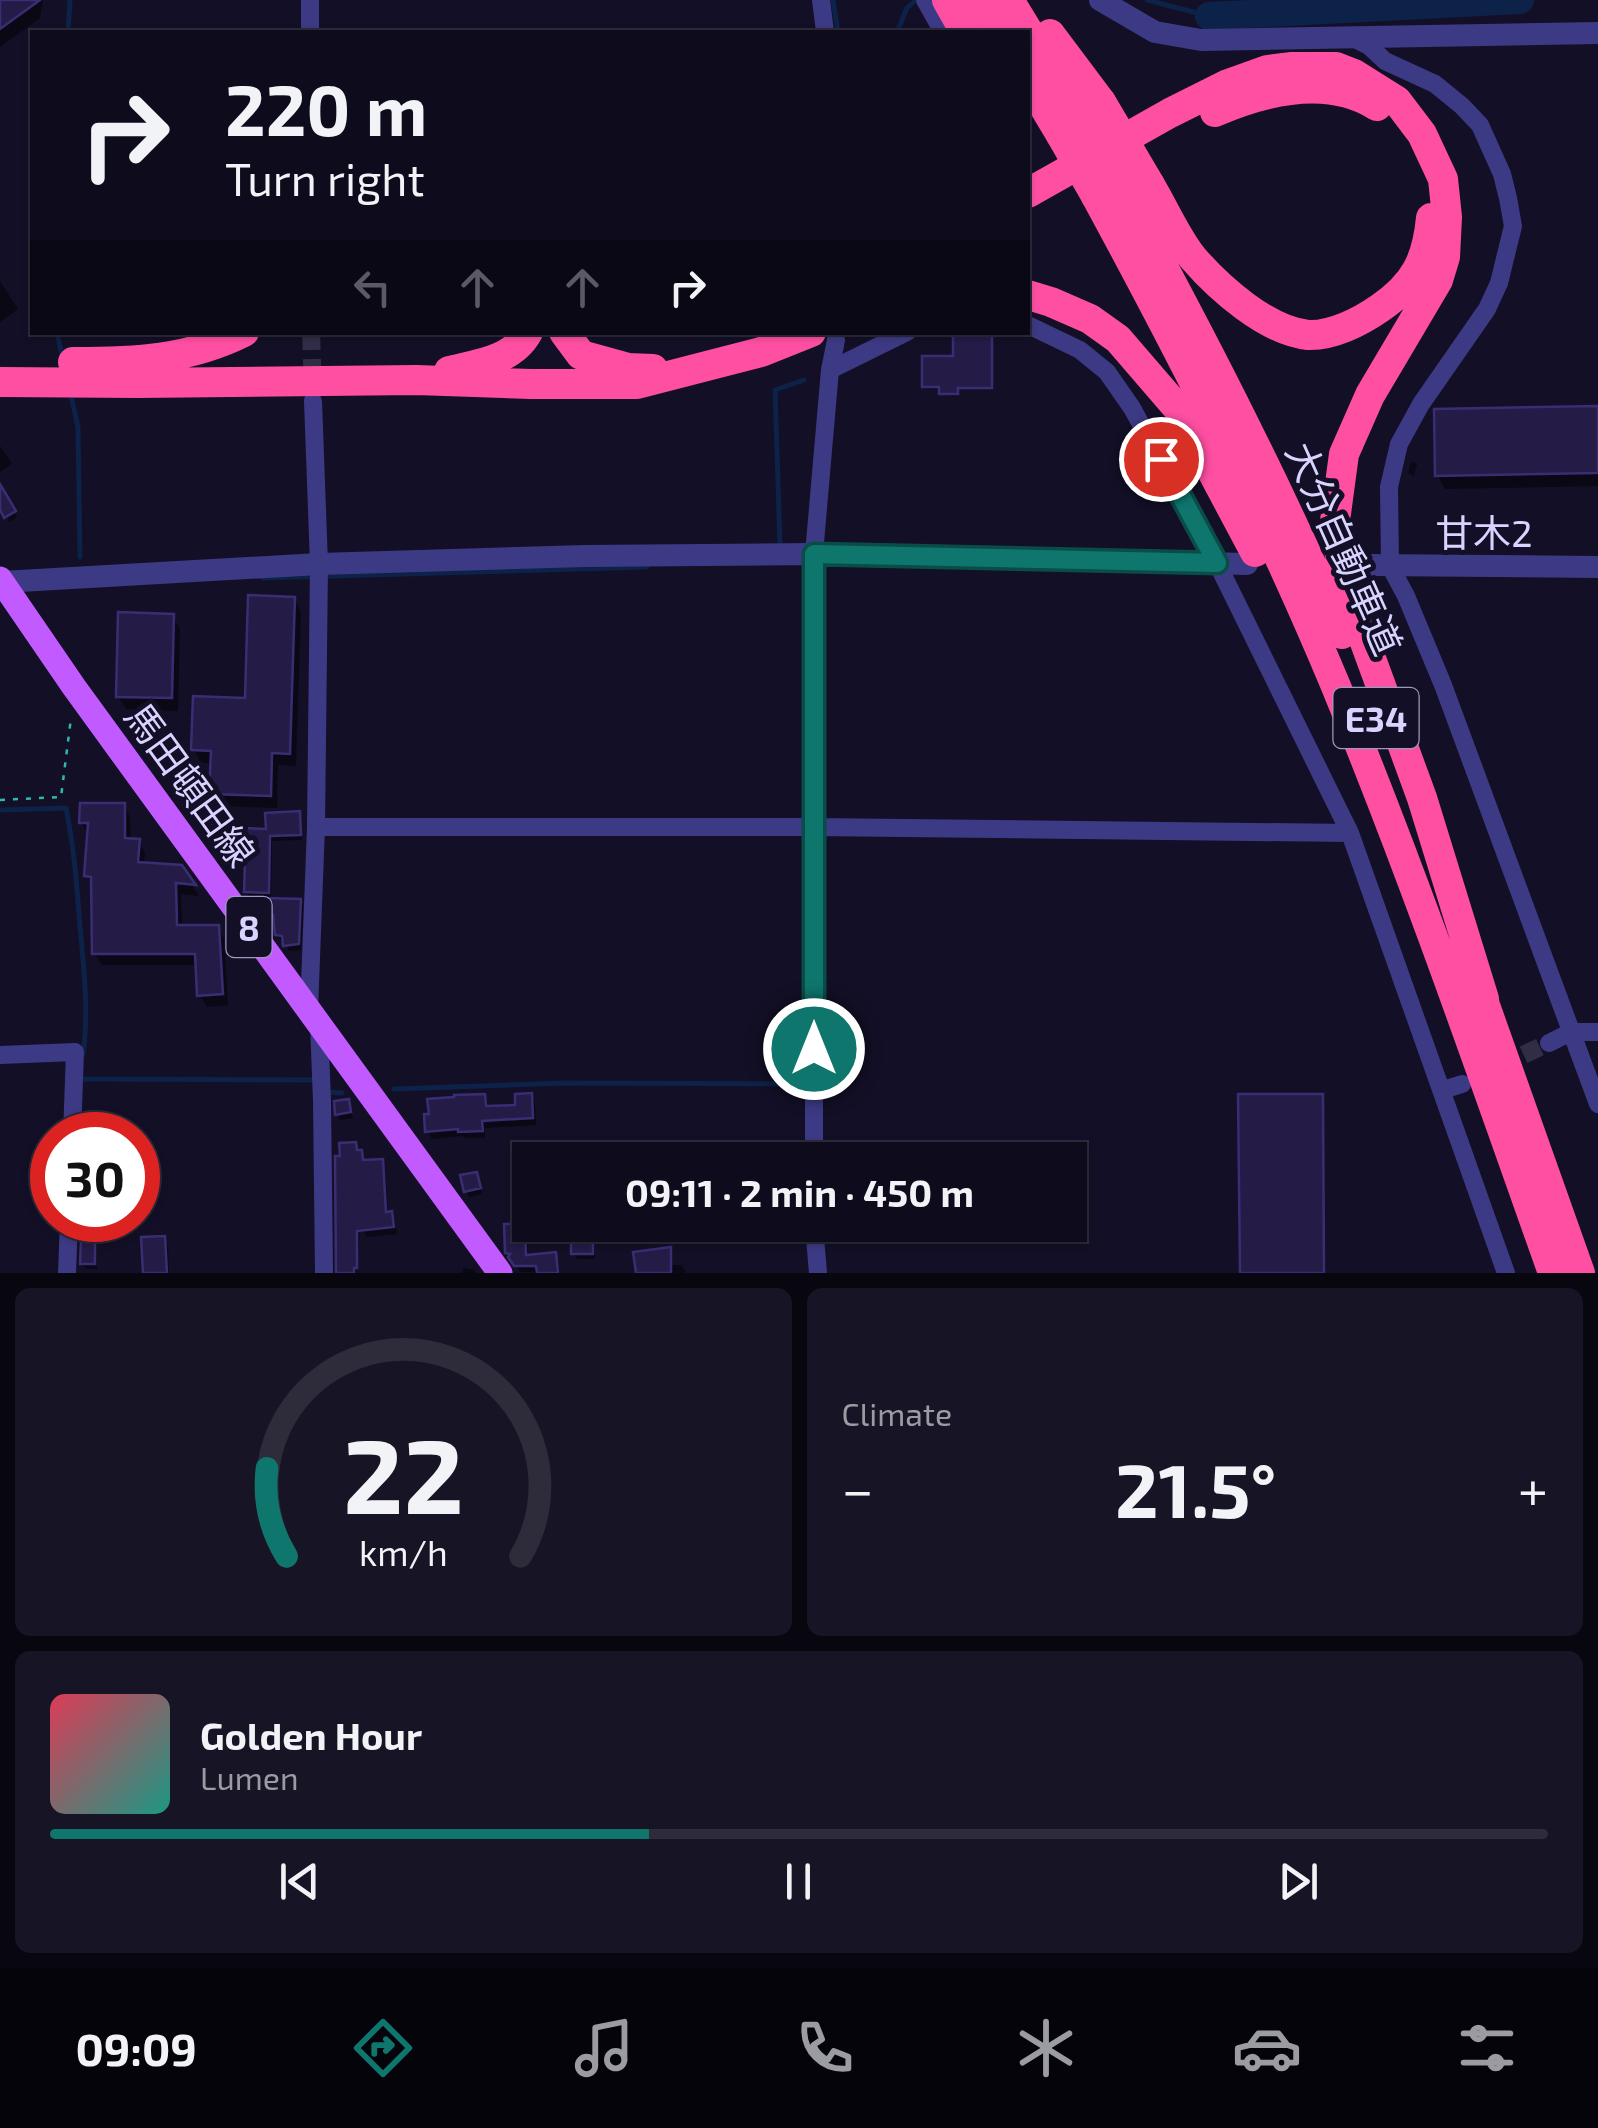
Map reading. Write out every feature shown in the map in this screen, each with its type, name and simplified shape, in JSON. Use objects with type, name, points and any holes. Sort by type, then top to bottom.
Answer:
[{"type":"highway","points":[[1024,0],[1082,120]]},
{"type":"highway","points":[[1030,193],[1184,106],[1228,84],[1278,68],[1336,66],[1354,74],[1397,102],[1422,134],[1443,179],[1445,257],[1438,280],[1370,395],[1344,454],[1335,521],[1344,584],[1422,798],[1484,999]]},
{"type":"highway","name":"大分自動車道","points":[[1030,73],[1082,120],[1122,188],[1226,384],[1319,580],[1410,802],[1580,1273]]},
{"type":"highway","name":"大分自動車道","points":[[1030,81],[1082,120]]},
{"type":"highway","points":[[1030,213],[1156,140],[1244,100],[1297,90],[1335,89],[1374,104],[1405,132],[1422,161],[1433,195],[1428,248],[1408,286],[1384,306],[1362,320],[1309,335],[1258,316],[1122,188]]},
{"type":"highway","name":"大分自動車道","points":[[1122,188],[1202,396],[1334,683],[1459,1008],[1553,1273]]},
{"type":"highway","points":[[1030,297],[1090,319],[1118,339],[1180,411],[1318,674],[1384,810]]},
{"type":"highway","points":[[0,362],[139,362],[183,355],[236,335]]},
{"type":"highway","points":[[416,380],[503,358],[522,344],[526,335]]},
{"type":"highway","points":[[566,335],[581,355],[628,368],[686,370]]},
{"type":"highway","points":[[0,382],[416,380],[637,384],[823,336]]},
{"type":"main road","name":"馬田頓田線","points":[[1,580],[500,1273]]},
{"type":"street","points":[[310,0],[310,30]]},
{"type":"street","points":[[821,0],[825,30]]},
{"type":"street","points":[[1100,0],[1156,32],[1201,40],[1598,33]]},
{"type":"street","points":[[1350,36],[1385,61],[1434,84],[1462,106],[1480,126],[1502,174],[1513,226],[1500,282],[1487,310],[1421,404],[1399,444],[1389,487],[1380,566],[1406,596],[1443,685],[1598,1104]]},
{"type":"street","points":[[1030,326],[1080,350],[1106,372],[1142,424],[1217,563],[1350,833],[1506,1273]]},
{"type":"street","points":[[830,370],[901,335]]},
{"type":"street","points":[[814,1142],[814,554],[830,370],[823,336]]},
{"type":"street","points":[[313,401],[318,564],[314,1017],[324,1273]]},
{"type":"street","points":[[1,580],[584,556],[814,554],[1247,564]]},
{"type":"street","name":"甘木2","points":[[1380,566],[1598,567]]},
{"type":"street","points":[[316,826],[1350,833]]},
{"type":"street","points":[[1549,1043],[1571,1032],[1598,1032]]},
{"type":"street","points":[[0,1056],[76,1052],[73,1112]]},
{"type":"street","points":[[1442,1090],[1462,1084]]},
{"type":"street","points":[[67,1273],[68,1242]]},
{"type":"street","points":[[815,1242],[818,1273]]},
{"type":"path","points":[[0,800],[61,797],[74,686]]},
{"type":"building","points":[[0,0],[40,0],[0,29]]},
{"type":"building","points":[[953,335],[992,335],[992,388],[958,388],[958,394],[939,394],[939,387],[922,387],[922,356],[953,356]]},
{"type":"building","points":[[1598,406],[1598,473],[1435,476],[1434,409]]},
{"type":"building","points":[[0,484],[16,511],[4,518],[0,510]]},
{"type":"building","points":[[248,595],[295,597],[290,754],[272,753],[271,796],[209,794],[211,751],[191,750],[193,696],[245,698]]},
{"type":"building","points":[[118,612],[174,614],[172,698],[116,697]]},
{"type":"building","points":[[80,803],[125,803],[125,838],[140,839],[138,862],[182,865],[196,885],[176,883],[177,925],[219,925],[223,994],[197,996],[195,954],[92,954],[91,877],[84,876],[88,823],[79,823]]},
{"type":"building","points":[[300,811],[301,835],[270,836],[269,893],[244,892],[246,828],[266,829],[265,813]]},
{"type":"building","points":[[212,824],[239,824],[239,837],[212,837]]},
{"type":"building","points":[[266,898],[301,899],[299,944],[283,946],[282,936],[275,935],[273,915],[266,915]]},
{"type":"building","points":[[532,1093],[533,1118],[482,1121],[483,1131],[425,1132],[427,1099],[485,1094],[486,1106],[515,1105],[515,1094]]},
{"type":"building","points":[[1238,1094],[1323,1094],[1324,1273],[1240,1273]]},
{"type":"building","points":[[349,1099],[351,1112],[335,1115],[334,1101]]},
{"type":"building","points":[[356,1142],[363,1160],[383,1159],[386,1212],[392,1211],[394,1227],[357,1231],[357,1268],[354,1273],[336,1273],[335,1156],[340,1156],[339,1143]]},
{"type":"building","points":[[477,1172],[481,1188],[464,1192],[460,1175]]},
{"type":"building","points":[[504,1224],[512,1224],[512,1242],[526,1242],[526,1255],[556,1252],[558,1273],[537,1273],[536,1266],[514,1266],[510,1254],[505,1253]]},
{"type":"building","points":[[160,1236],[165,1236],[167,1273],[143,1273],[141,1242],[160,1242]]},
{"type":"building","points":[[81,1242],[95,1242],[95,1264],[80,1264]]},
{"type":"building","points":[[571,1242],[593,1242],[593,1254],[571,1254]]},
{"type":"building","points":[[671,1247],[671,1273],[636,1273],[633,1252]]},
{"type":"waterway","points":[[68,30],[70,0]]},
{"type":"waterway","points":[[833,0],[838,30]]},
{"type":"waterway","points":[[898,30],[907,8],[916,0]]},
{"type":"waterway","points":[[1147,0],[1209,16]]},
{"type":"waterway","points":[[1209,16],[1520,0]]},
{"type":"waterway","points":[[58,335],[62,356]]},
{"type":"waterway","points":[[780,546],[775,390],[804,380]]},
{"type":"waterway","points":[[70,391],[78,427],[80,557]]},
{"type":"waterway","points":[[263,578],[647,567]]},
{"type":"waterway","points":[[0,810],[66,808],[84,975],[83,1054]]},
{"type":"waterway","points":[[79,1079],[318,1080]]},
{"type":"waterway","points":[[394,1089],[564,1083],[805,1084]]},
{"type":"waterway","points":[[328,1092],[342,1093]]},
{"type":"tunnel","points":[[311,335],[313,390]]},
{"type":"tunnel","points":[[1499,1066],[1549,1043]]},
{"type":"route","points":[[814,1049],[814,554],[1217,563],[1161,459]]}]
